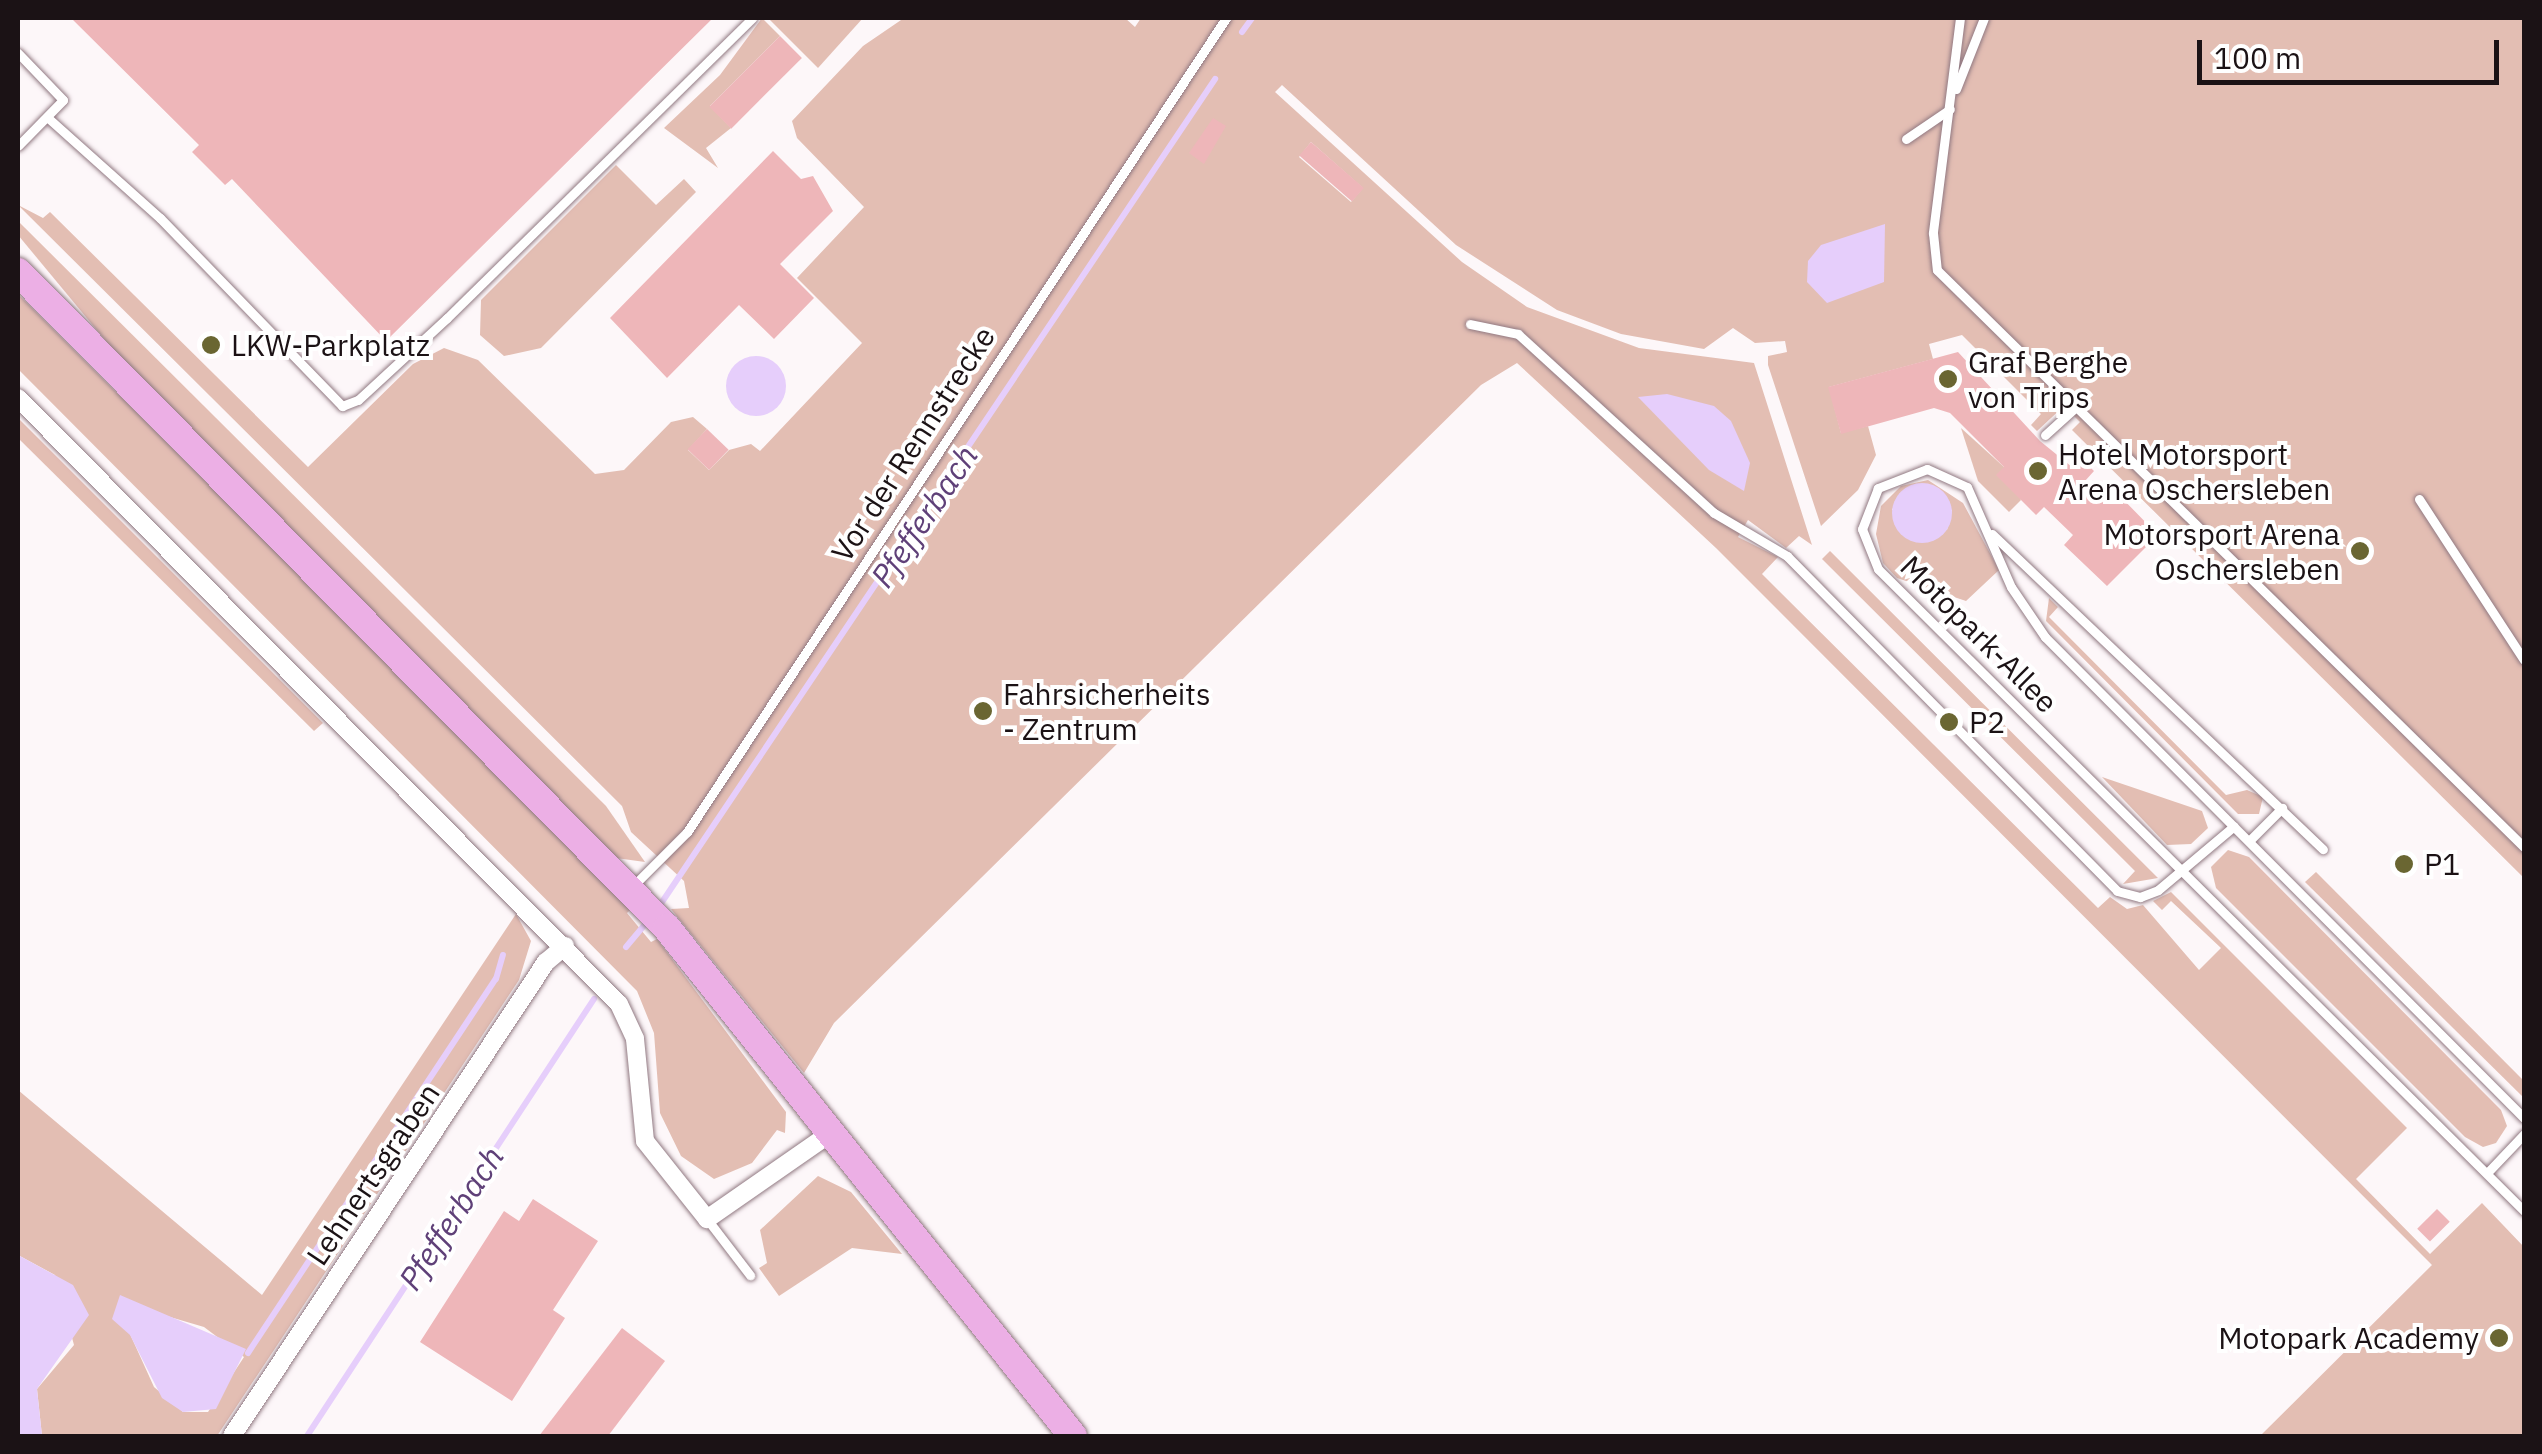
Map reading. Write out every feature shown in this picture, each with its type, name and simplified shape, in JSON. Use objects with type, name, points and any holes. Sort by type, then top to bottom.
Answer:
[{"type":"main road","points":[[18,272],[667,928],[1074,1436]]},
{"type":"street","points":[[18,398],[566,946],[630,1021],[641,1131],[656,1162],[707,1219],[832,1132]]},
{"type":"street","name":"Lehnertsgraben","points":[[232,1436],[546,962],[566,946]]},
{"type":"lane","points":[[47,118],[160,218],[342,406],[358,400],[447,318],[752,18]]},
{"type":"lane","name":"Vor der Rennstrecke","points":[[638,897],[687,832],[1226,18]]},
{"type":"lane","points":[[1960,18],[1933,234],[1937,270],[2524,847]]},
{"type":"lane","points":[[1906,140],[1949,113],[1984,18]]},
{"type":"lane","points":[[18,52],[62,100],[19,141]]},
{"type":"lane","points":[[1470,324],[1518,334],[1714,513],[1787,556],[2117,891],[2149,894],[2184,870],[2234,826]]},
{"type":"lane","points":[[2046,435],[2077,406]]},
{"type":"lane","name":"Motopark-Allee","points":[[2524,1118],[2045,637],[2011,586],[1967,487],[1927,468],[1878,488],[1862,529],[1878,569],[2524,1211]]},
{"type":"lane","points":[[2419,498],[2524,660]]},
{"type":"lane","points":[[1990,533],[2200,739],[2282,808],[2323,849]]},
{"type":"lane","points":[[2248,841],[2282,808]]},
{"type":"lane","points":[[2487,1173],[2524,1134]]},
{"type":"lane","points":[[707,1219],[750,1275]]},
{"type":"shaded area","points":[[762,18],[780,36],[710,106],[731,128],[706,148],[718,168],[664,128],[720,75]]},
{"type":"shaded area","points":[[768,18],[863,18],[818,68]]},
{"type":"shaded area","points":[[904,18],[1125,18],[1135,27],[1141,18],[2524,18],[2524,878],[2072,430],[2080,422],[2064,406],[2037,431],[2031,425],[2041,414],[1962,335],[1929,344],[1933,359],[1829,387],[1841,433],[1868,426],[1876,455],[1858,490],[1821,526],[1768,365],[1768,356],[1787,352],[1785,341],[1755,343],[1733,328],[1704,349],[1621,334],[1557,310],[1456,245],[1282,85],[1275,92],[1462,262],[1527,307],[1639,348],[1754,363],[1812,545],[1799,536],[1786,548],[1748,520],[1738,537],[1778,557],[1762,574],[2098,908],[2110,897],[2127,909],[2143,905],[2199,970],[2221,948],[2171,901],[2162,910],[2153,901],[2171,892],[2407,1128],[2356,1179],[2430,1254],[2482,1203],[2524,1247],[2524,1436],[2260,1436],[2432,1265],[1716,548],[1517,363],[1481,385],[834,1023],[804,1073],[671,909],[689,908],[684,881],[631,832],[622,806],[18,205],[43,218],[50,212],[308,467],[413,364],[444,348],[478,360],[595,474],[624,470],[671,422],[693,417],[707,429],[688,450],[709,470],[729,450],[751,444],[760,451],[862,343],[797,278],[864,207],[797,138],[792,121],[863,46]],"holes":[[[1311,142],[1363,188],[1351,202],[1299,157]]]},
{"type":"shaded area","points":[[616,165],[656,205],[684,179],[696,192],[541,348],[504,356],[480,335],[481,300]]},
{"type":"shaded area","points":[[18,221],[606,806],[645,862],[616,858],[134,375],[18,235]]},
{"type":"shaded area","points":[[1885,224],[1884,282],[1827,303],[1807,282],[1808,261],[1821,245]]},
{"type":"shaded area","points":[[18,294],[632,908],[627,913],[651,942],[657,939],[786,1112],[785,1133],[777,1130],[752,1163],[714,1179],[681,1156],[660,1113],[654,1033],[637,991],[18,369]]},
{"type":"shaded area","points":[[756,356],[778,364],[786,386],[778,408],[756,416],[734,408],[726,386],[734,364]]},
{"type":"shaded area","points":[[1667,394],[1714,406],[1731,421],[1750,463],[1744,491],[1709,470],[1638,397]]},
{"type":"shaded area","points":[[18,418],[323,723],[314,731],[18,438]]},
{"type":"shaded area","points":[[1961,428],[2004,467],[2021,500],[2009,512],[1978,481]]},
{"type":"shaded area","points":[[1928,480],[1963,503],[1999,570],[1966,601],[1897,578],[1883,563],[1876,534],[1881,506],[1901,486]],"holes":[[[1900,493],[1952,510],[1947,530],[1892,510]]]},
{"type":"shaded area","points":[[1922,483],[1943,492],[1952,513],[1943,534],[1922,543],[1901,534],[1892,513],[1901,492]]},
{"type":"shaded area","points":[[1830,551],[2158,878],[2123,884],[2135,871],[1822,559]]},
{"type":"shaded area","points":[[2049,598],[2058,607],[2049,617],[2226,795],[2247,790],[2263,797],[2259,814],[2238,814],[2046,621]]},
{"type":"shaded area","points":[[2102,777],[2202,811],[2208,828],[2191,844],[2167,845]]},
{"type":"shaded area","points":[[2228,850],[2249,857],[2501,1110],[2507,1126],[2496,1143],[2483,1147],[2465,1137],[2216,888],[2211,867]]},
{"type":"shaded area","points":[[2316,872],[2524,1081],[2524,1098],[2305,882]]},
{"type":"shaded area","points":[[516,914],[531,941],[519,980],[217,1436],[42,1436],[37,1389],[74,1345],[55,1275],[18,1255],[18,1090],[262,1295]],"holes":[[[136,1307],[204,1327],[244,1357],[208,1412],[183,1412],[154,1387],[130,1334]]]},
{"type":"shaded area","points":[[818,1176],[851,1192],[902,1254],[852,1248],[779,1296],[759,1268],[767,1263],[760,1230]]},
{"type":"shaded area","points":[[18,1255],[73,1285],[89,1315],[37,1389],[42,1436],[18,1436]]},
{"type":"shaded area","points":[[120,1295],[246,1349],[216,1409],[183,1412],[162,1398],[130,1335],[112,1319]]},
{"type":"building","points":[[71,18],[713,18],[386,341],[232,179],[225,185],[192,152],[199,145]]},
{"type":"building","points":[[780,36],[802,58],[731,129],[709,107]]},
{"type":"building","points":[[1213,118],[1226,126],[1204,164],[1189,153]]},
{"type":"building","points":[[1311,142],[1364,188],[1352,202],[1299,156]]},
{"type":"building","points":[[773,151],[801,179],[813,176],[833,211],[780,264],[814,298],[774,339],[739,305],[667,378],[610,318]]},
{"type":"building","name":"Hotel Motorsport Arena Oschersleben","points":[[1958,352],[2040,441],[2072,467],[2081,458],[2094,471],[2085,481],[2106,502],[2116,492],[2158,535],[2107,586],[2064,545],[2073,535],[2044,507],[2036,515],[1996,475],[2004,467],[1950,413],[1934,408],[1841,434],[1828,387]]},
{"type":"building","points":[[707,429],[729,450],[709,470],[688,449]]},
{"type":"building","points":[[533,1199],[598,1241],[553,1310],[565,1318],[512,1401],[420,1342],[504,1211],[519,1221]]},
{"type":"building","points":[[2437,1209],[2450,1222],[2430,1242],[2417,1229]]},
{"type":"building","points":[[622,1328],[665,1361],[608,1436],[539,1436]]},
{"type":"waterway","name":"Pfefferbach","points":[[1242,32],[1252,18]]},
{"type":"waterway","name":"Pfefferbach","points":[[658,908],[1215,79]]},
{"type":"waterway","name":"Pfefferbach","points":[[626,947],[647,922]]},
{"type":"waterway","points":[[248,1353],[496,979],[503,955]]},
{"type":"waterway","name":"Pfefferbach","points":[[307,1436],[594,999]]},
{"type":"place","name":"LKW-Parkplatz","points":[[211,345]]},
{"type":"place","name":"Graf Berghe von Trips","points":[[1948,379]]},
{"type":"place","name":"Hotel Motorsport Arena Oschersleben","points":[[2038,471]]},
{"type":"place","name":"Motorsport Arena Oschersleben","points":[[2360,551]]},
{"type":"place","name":"Fahrsicherheits - Zentrum","points":[[983,711]]},
{"type":"place","name":"P2","points":[[1949,722]]},
{"type":"place","name":"P1","points":[[2404,864]]},
{"type":"place","name":"Motopark Academy","points":[[2499,1338]]}]
